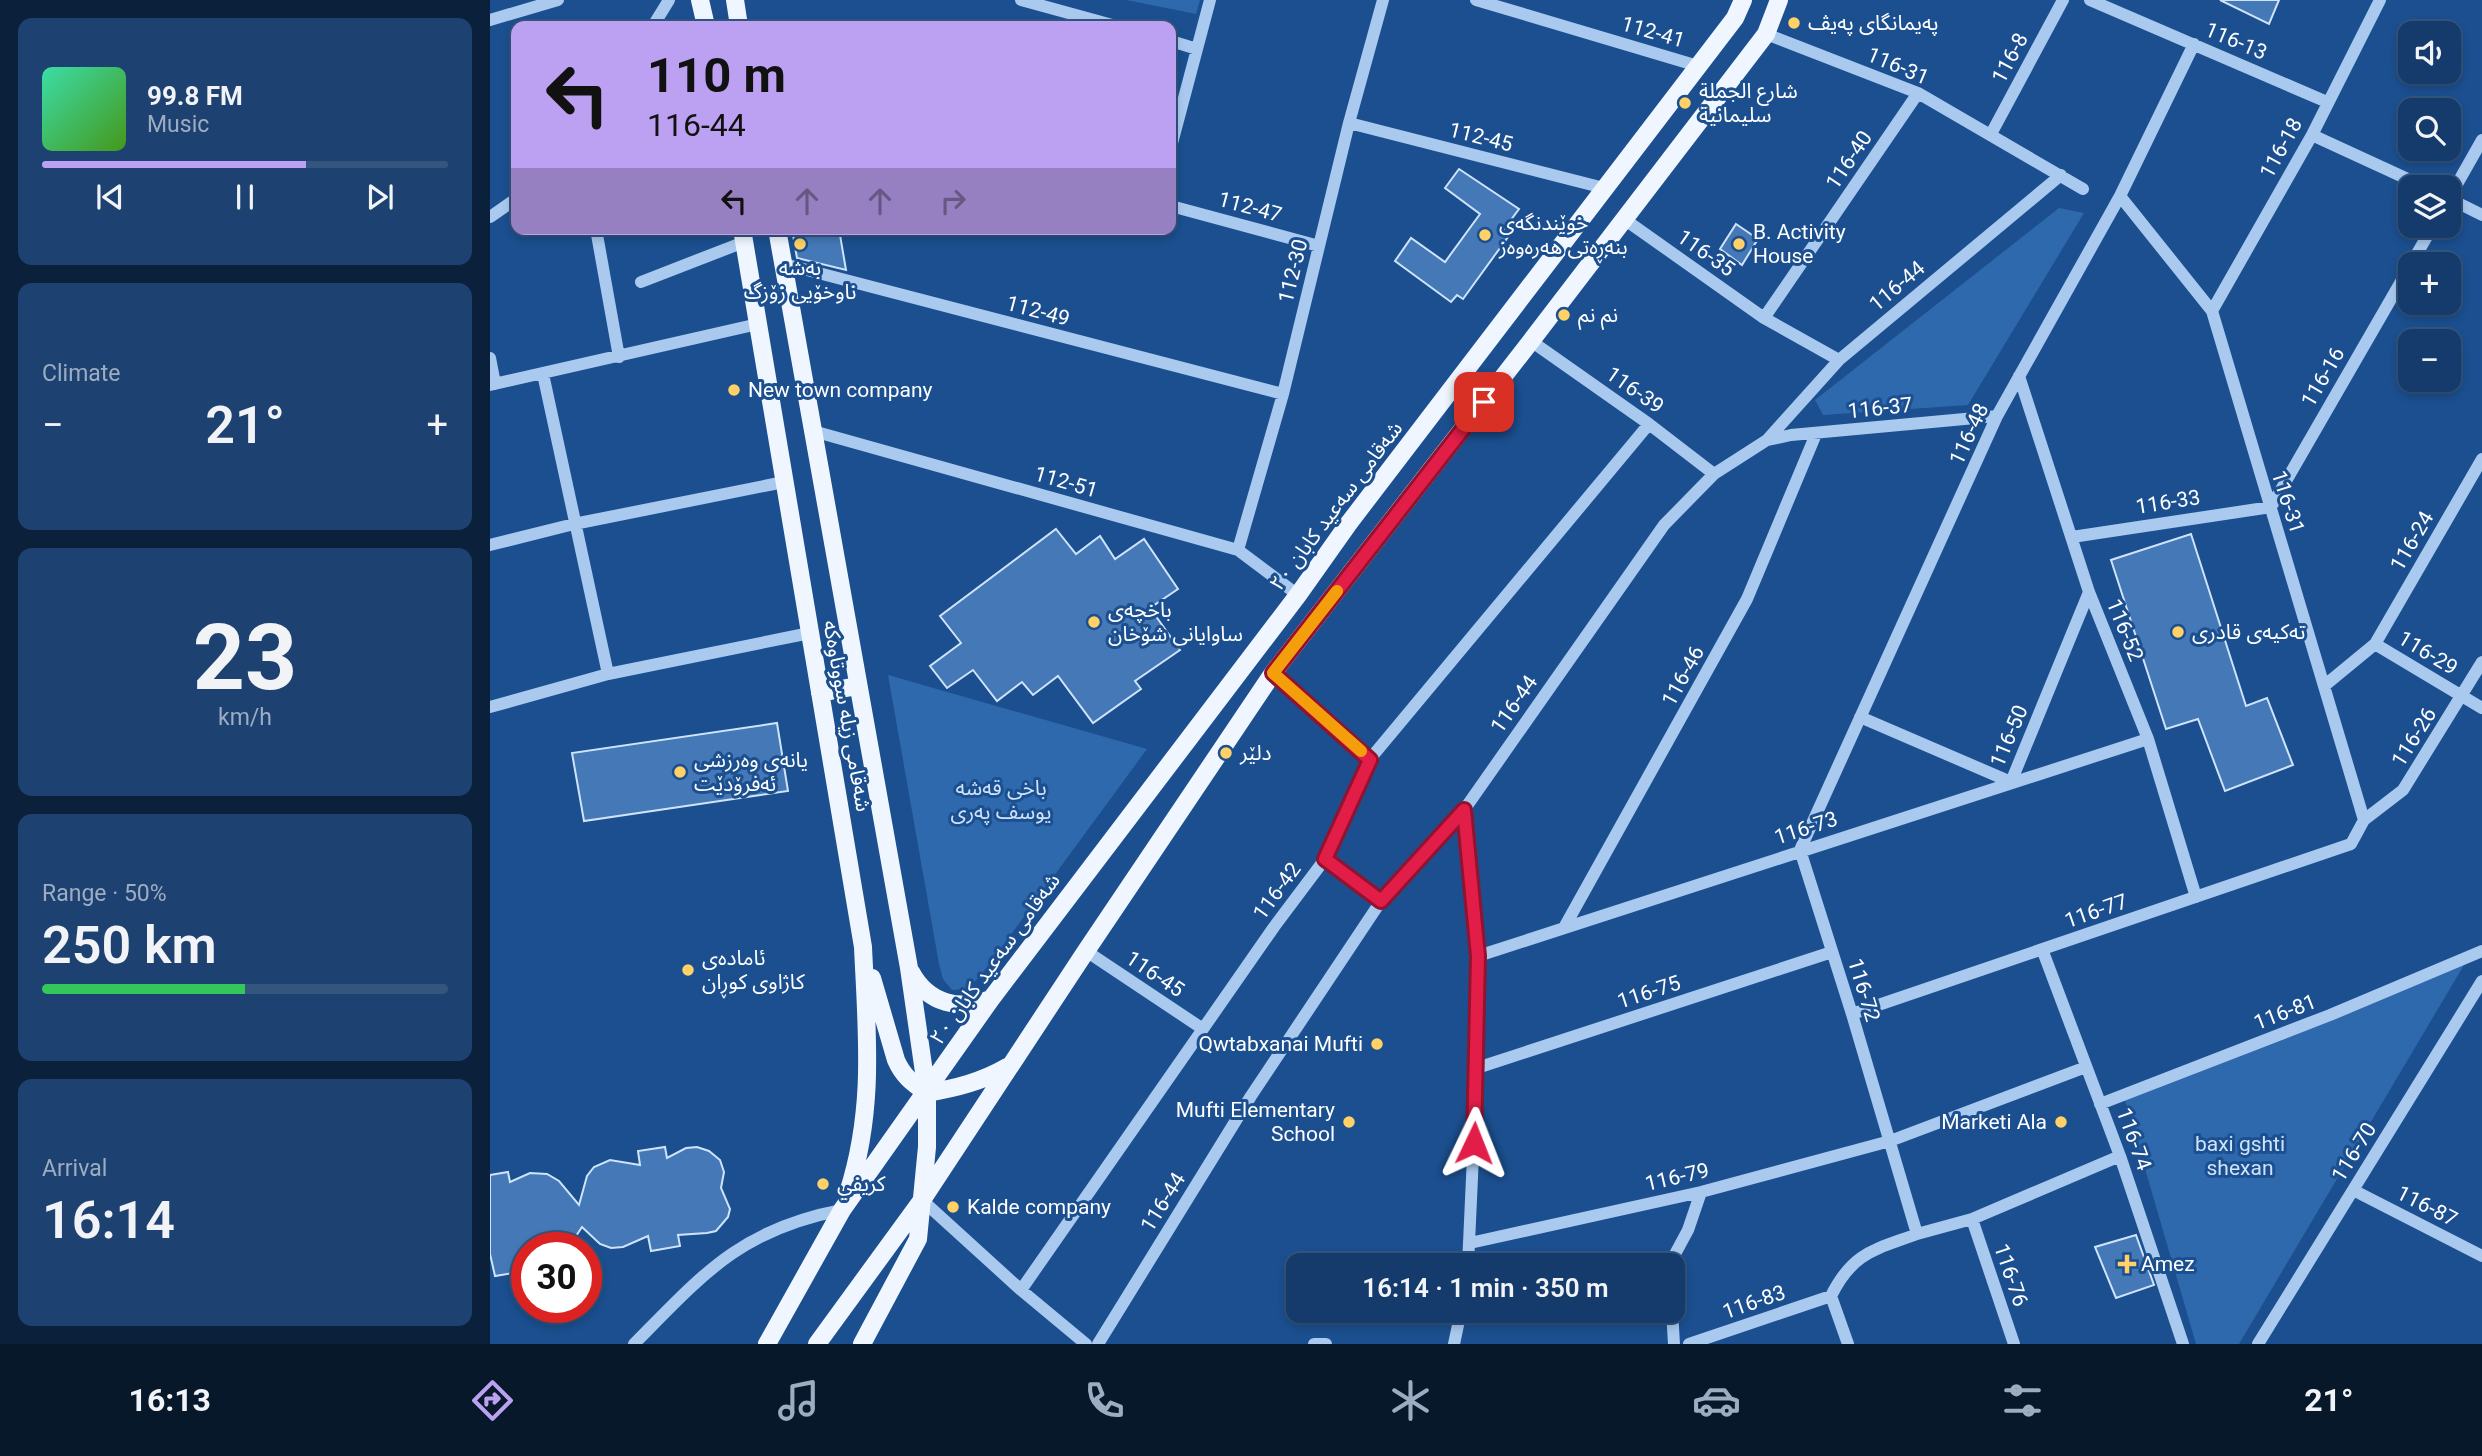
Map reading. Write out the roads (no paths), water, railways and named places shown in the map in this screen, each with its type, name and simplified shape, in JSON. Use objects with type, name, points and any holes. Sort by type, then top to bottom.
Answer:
[{"type":"main road","points":[[701,0],[705,21]]},
{"type":"main road","points":[[735,0],[738,21]]},
{"type":"main road","name":"شەقامی سەعید کابان ٢٠","points":[[842,1210],[991,999],[1298,595],[1349,523],[1735,18],[1744,0]]},
{"type":"main road","points":[[817,1344],[922,1200],[1273,673],[1766,34],[1779,0]]},
{"type":"main road","name":"شەقامی زیلە سووتاوەکە","points":[[778,235],[909,968],[927,1093],[927,1147],[918,1239],[862,1344]]},
{"type":"main road","name":"شەقامی زیلە سووتاوەکە","points":[[743,236],[863,947],[869,1058],[867,1097],[864,1133],[842,1210]]},
{"type":"main road","points":[[1349,523],[1374,543]]},
{"type":"main road","points":[[820,693],[857,686]]},
{"type":"main road","points":[[863,947],[896,1060],[908,1080],[927,1093],[971,1084],[1010,1066]]},
{"type":"main road","points":[[909,968],[925,991],[950,1004],[971,1005],[991,999]]},
{"type":"main road","points":[[767,1344],[842,1210]]},
{"type":"street","points":[[490,20],[558,0]]},
{"type":"street","points":[[656,21],[669,0]]},
{"type":"street","points":[[1176,128],[1210,0]]},
{"type":"street","name":"112-30","points":[[1238,550],[1283,394],[1349,123],[1383,0]]},
{"type":"street","name":"112-41","points":[[1476,0],[1698,66]]},
{"type":"street","name":"116-8","points":[[1991,134],[2063,0]]},
{"type":"street","name":"116-13","points":[[2090,0],[2112,4],[2194,44],[2327,102]]},
{"type":"street","name":"116-18","points":[[2211,311],[2312,135],[2380,0]]},
{"type":"street","points":[[1028,1],[1098,21]]},
{"type":"street","name":"116-31","points":[[1766,34],[1918,93],[2083,189]]},
{"type":"street","points":[[1176,43],[1197,49]]},
{"type":"street","name":"116-48","points":[[1800,850],[1997,416],[2120,196],[2194,44]]},
{"type":"street","name":"116-40","points":[[1764,318],[1918,93]]},
{"type":"street","name":"112-45","points":[[1349,123],[1604,188]]},
{"type":"street","points":[[2312,135],[2399,175]]},
{"type":"street","points":[[2461,178],[2482,140]]},
{"type":"street","name":"116-44","points":[[1098,1344],[1251,1096],[1381,901],[1464,810],[1664,525],[1714,474],[1767,440],[1839,360],[2061,175]]},
{"type":"street","name":"116-31","points":[[2120,196],[2211,311],[2364,820]]},
{"type":"street","points":[[490,217],[511,202]]},
{"type":"street","points":[[2461,205],[2482,215]]},
{"type":"street","name":"112-47","points":[[1176,207],[1319,246]]},
{"type":"street","name":"116-35","points":[[1624,219],[1764,318],[1839,360]]},
{"type":"street","points":[[598,235],[619,357]]},
{"type":"street","points":[[641,282],[743,236]]},
{"type":"street","name":"112-49","points":[[784,264],[1283,394]]},
{"type":"street","name":"116-16","points":[[2271,507],[2398,286]]},
{"type":"street","points":[[490,358],[492,384],[758,324]]},
{"type":"street","name":"116-39","points":[[1531,341],[1649,424],[1714,474]]},
{"type":"street","points":[[543,374],[608,674]]},
{"type":"street","name":"116-52","points":[[2019,376],[2089,592],[2148,739],[2196,897]]},
{"type":"street","name":"116-37","points":[[1767,440],[1791,435],[1997,416]]},
{"type":"street","name":"116-42","points":[[1021,1290],[1325,859],[1370,760],[1649,424]]},
{"type":"street","name":"112-51","points":[[813,431],[1238,550],[1298,595]]},
{"type":"street","name":"116-46","points":[[1565,926],[1746,599],[1816,434]]},
{"type":"street","name":"116-24","points":[[2375,644],[2482,459]]},
{"type":"street","points":[[490,545],[574,524],[784,482]]},
{"type":"street","name":"116-33","points":[[2072,537],[2271,507]]},
{"type":"street","name":"116-50","points":[[1860,717],[2011,782],[2089,592]]},
{"type":"street","points":[[490,707],[608,674],[810,633]]},
{"type":"street","name":"116-29","points":[[2324,686],[2375,644],[2482,708]]},
{"type":"street","name":"116-26","points":[[2364,820],[2403,790],[2482,662]]},
{"type":"street","points":[[1273,673],[1370,760]]},
{"type":"street","name":"116-73","points":[[1478,956],[2148,739]]},
{"type":"street","points":[[1464,810],[1478,956],[1477,1068],[1469,1253]]},
{"type":"street","name":"116-77","points":[[1852,1014],[2351,844],[2364,820]]},
{"type":"street","name":"116-72","points":[[1800,850],[1890,1141]]},
{"type":"street","points":[[1325,859],[1381,901]]},
{"type":"street","name":"116-74","points":[[2042,949],[2120,1156],[2183,1344]]},
{"type":"street","name":"116-45","points":[[1086,951],[1203,1029]]},
{"type":"street","name":"116-81","points":[[2100,1104],[2330,1015],[2482,951]]},
{"type":"street","name":"116-75","points":[[1477,1068],[1832,952]]},
{"type":"street","name":"116-70","points":[[2258,1344],[2482,981]]},
{"type":"street","name":"116-79","points":[[1470,1243],[1701,1192],[1890,1141],[2086,1067]]},
{"type":"street","points":[[1890,1141],[1917,1234]]},
{"type":"street","points":[[1847,1344],[1831,1296],[1842,1275],[1862,1255],[1917,1234],[1972,1219],[2120,1156]]},
{"type":"street","name":"116-87","points":[[2353,1190],[2482,1256]]},
{"type":"street","points":[[1676,1253],[1688,1230],[1701,1192]]},
{"type":"street","points":[[922,1200],[1021,1290],[1086,1344]]},
{"type":"street","points":[[634,1344],[695,1282],[734,1251],[755,1238],[797,1220],[842,1210]]},
{"type":"street","name":"116-76","points":[[1972,1219],[2014,1344]]},
{"type":"street","name":"116-83","points":[[1689,1344],[1831,1296]]},
{"type":"street","points":[[871,1344],[876,1319]]},
{"type":"street","points":[[1454,1344],[1458,1323]]},
{"type":"street","points":[[1673,1323],[1674,1344]]},
{"type":"street","points":[[1314,1344],[1326,1344]]},
{"type":"place","name":"پەیمانگای پەیڤ","points":[[1794,23]]},
{"type":"place","name":"شارع الجملة سليمانية","points":[[1685,103]]},
{"type":"place","name":"خوێندنگەی بنەڕەتی هەرەوەز","points":[[1485,235]]},
{"type":"place","name":"بەشە ناوخۆیی زۆزگ","points":[[800,244]]},
{"type":"place","name":"B. Activity House","points":[[1739,244]]},
{"type":"place","name":"نم نم","points":[[1564,315]]},
{"type":"place","name":"New town company","points":[[734,390]]},
{"type":"place","name":"باخچەی ساوایانی شۆخان","points":[[1094,622]]},
{"type":"place","name":"تەکیەی قادری","points":[[2178,632]]},
{"type":"place","name":"دلێر","points":[[1226,753]]},
{"type":"place","name":"یانەی وەرزشی ئەفرۆدێت","points":[[680,772]]},
{"type":"place","name":"ئامادەی کاژاوی کوڕان","points":[[688,970]]},
{"type":"place","name":"Qwtabxanai Mufti","points":[[1377,1044]]},
{"type":"place","name":"Mufti Elementary School","points":[[1349,1122]]},
{"type":"place","name":"Marketi Ala","points":[[2061,1122]]},
{"type":"place","name":"كريفي","points":[[823,1184]]},
{"type":"place","name":"Kalde company","points":[[953,1207]]},
{"type":"place","name":"Amez","points":[[2127,1264]]},
{"type":"park label","name":"باخی قەشە یوسف پەری","points":[[1001,800]]},
{"type":"park label","name":"baxi gshti shexan","points":[[2240,1156]]}]
